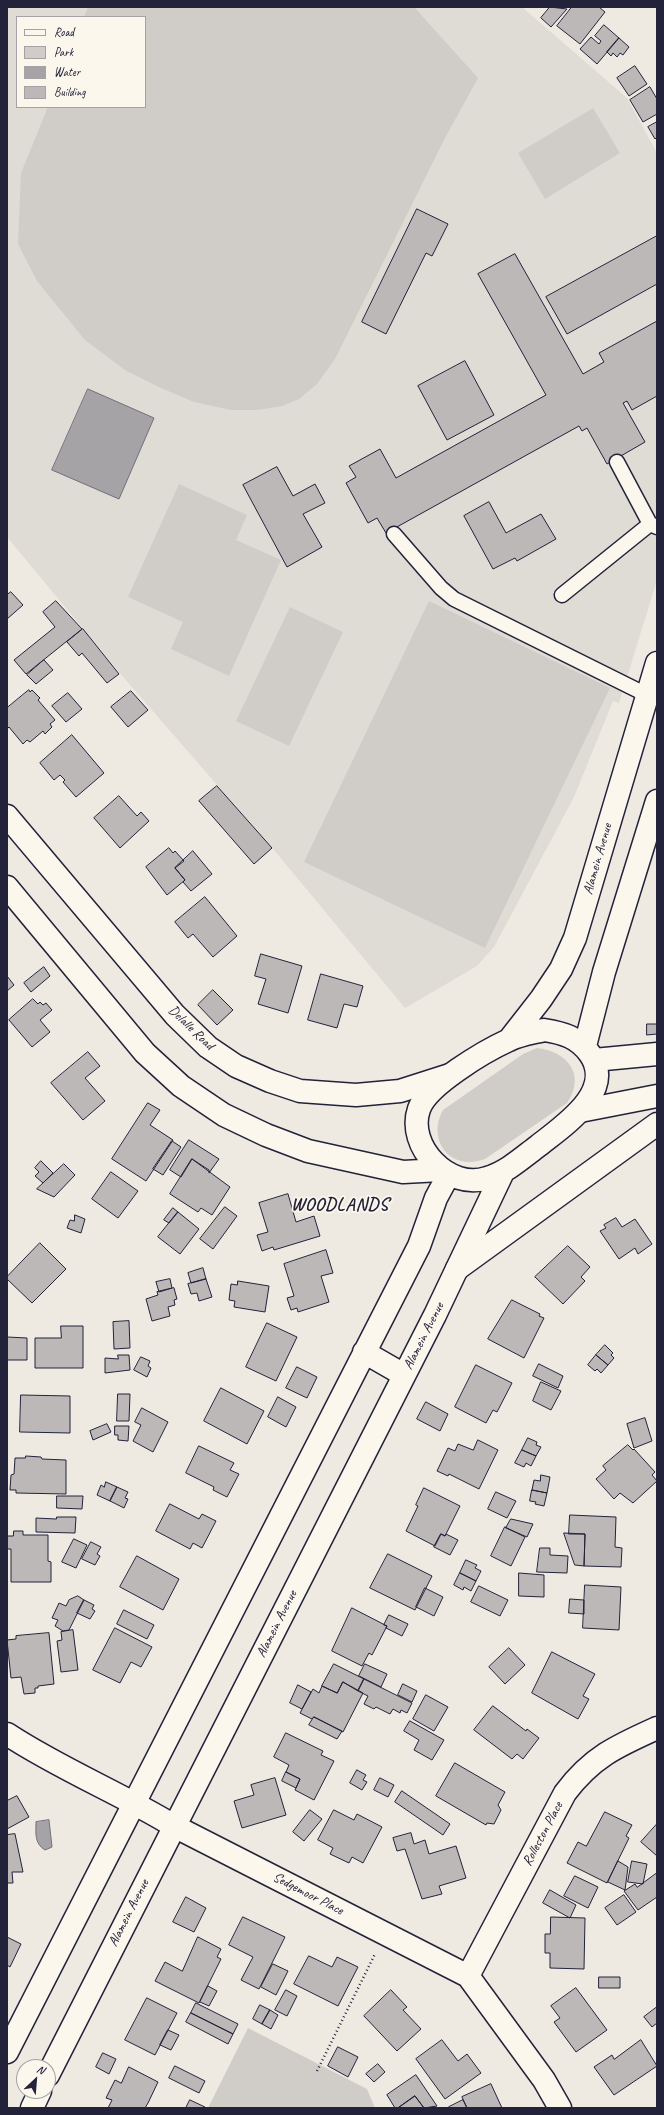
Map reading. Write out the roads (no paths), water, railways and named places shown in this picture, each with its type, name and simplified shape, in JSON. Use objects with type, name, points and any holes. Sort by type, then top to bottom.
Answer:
[{"type":"street","name":"Alamein Avenue","points":[[509,1040],[545,993],[560,969],[575,938],[657,663]]},
{"type":"street","points":[[589,1053],[604,972],[657,801]]},
{"type":"street","name":"Delalle Road","points":[[7,816],[175,1015],[208,1047],[236,1066],[270,1081],[300,1091],[356,1095],[400,1091],[450,1075]]},
{"type":"street","points":[[7,887],[145,1053],[181,1086],[224,1115],[266,1135],[308,1151],[402,1172],[445,1172],[470,1180],[486,1179],[503,1172],[580,1111],[590,1099],[597,1072],[589,1053],[572,1036],[544,1030],[509,1040],[450,1075],[428,1094],[419,1107],[416,1120],[417,1134],[422,1147],[445,1172]]},
{"type":"street","points":[[589,1053],[657,1054]]},
{"type":"street","points":[[580,1111],[657,1096]]},
{"type":"street","points":[[457,1269],[657,1124]]},
{"type":"street","points":[[7,2052],[419,1246],[445,1172]]},
{"type":"street","name":"Alamein Avenue","points":[[56,2059],[404,1375],[503,1172]]},
{"type":"street","points":[[364,1352],[404,1375]]},
{"type":"street","name":"Rolleston Place","points":[[468,1976],[565,1793],[576,1778],[601,1755],[657,1728]]},
{"type":"street","name":"Sedgemoor Place","points":[[7,1734],[32,1750],[134,1802],[174,1826],[468,1976],[544,2080],[560,2108]]},
{"type":"lane","points":[[562,595],[653,525],[617,462]]},
{"type":"lane","points":[[394,534],[441,588],[454,599],[647,695]]},
{"type":"water","points":[[88,389],[154,418],[119,499],[52,470]]},
{"type":"water","points":[[49,1820],[52,1847],[45,1850],[37,1841],[36,1822]]},
{"type":"district","name":"WOODLANDS","points":[[340,1205]]}]
